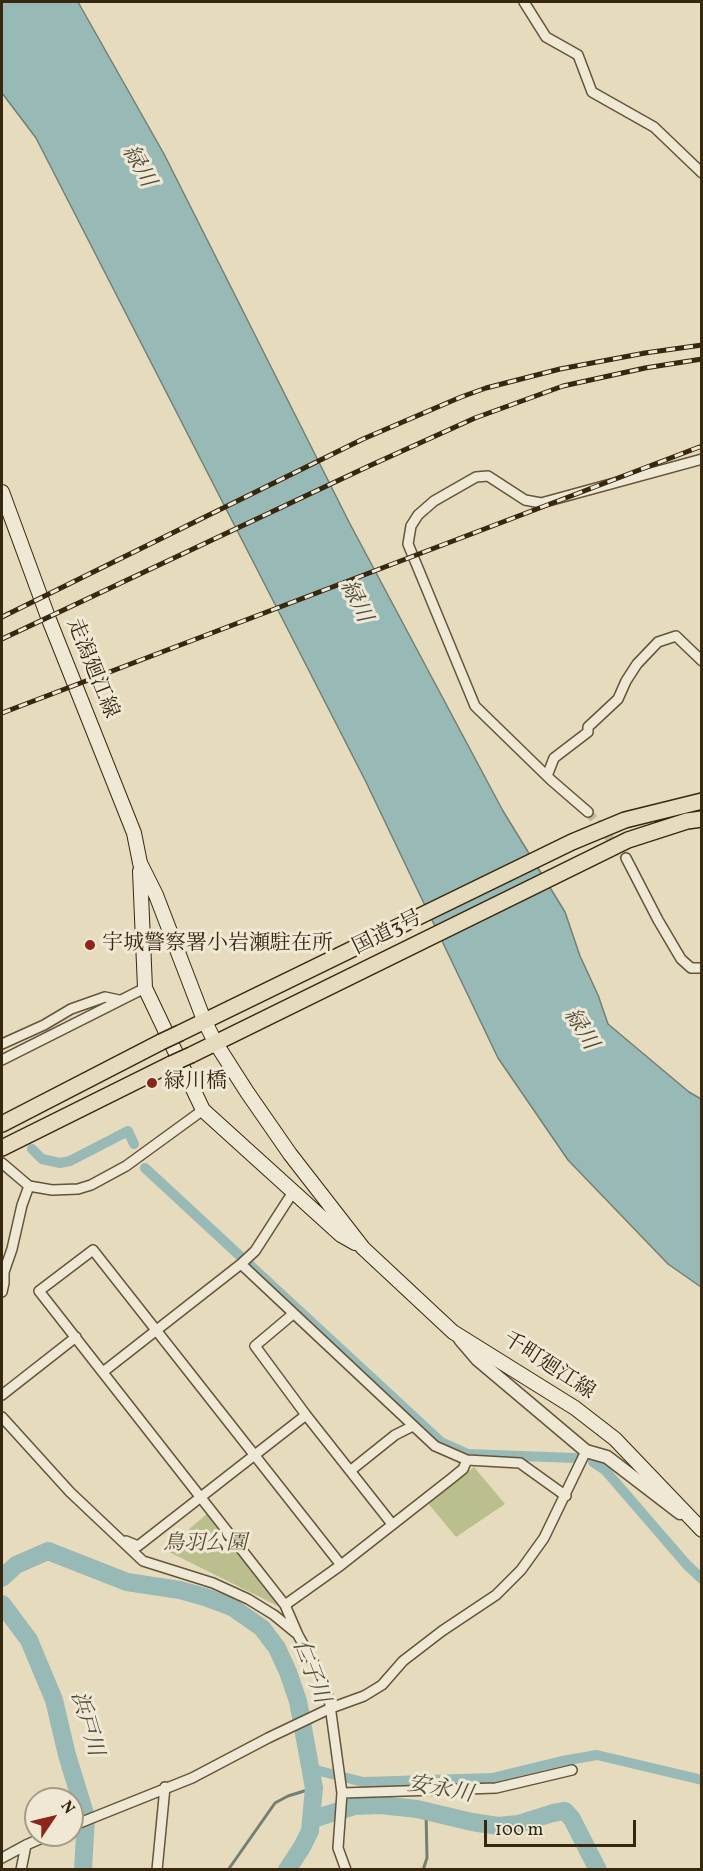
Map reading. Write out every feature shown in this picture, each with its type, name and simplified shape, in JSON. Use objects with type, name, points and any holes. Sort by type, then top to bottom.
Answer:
[{"type":"highway","name":"国道3号","points":[[2,1124],[211,1017],[572,842],[625,820],[685,803],[702,801]]},
{"type":"highway","name":"国道3号","points":[[2,1148],[628,840],[687,821],[702,819]]},
{"type":"main road","name":"走潟廻江線","points":[[2,492],[48,617],[134,833],[140,862],[145,988],[203,1110]]},
{"type":"main road","name":"走潟廻江線","points":[[140,862],[221,1039]]},
{"type":"main road","name":"千町廻江線","points":[[221,1039],[247,1092],[290,1154],[363,1248],[453,1332],[583,1413],[615,1439],[698,1526]]},
{"type":"main road","name":"千町廻江線","points":[[203,1110],[341,1235],[363,1248]]},
{"type":"street","points":[[524,2],[546,37],[578,55],[592,92],[654,127],[702,173]]},
{"type":"street","points":[[588,812],[475,706],[408,544],[411,526],[418,515],[434,501],[476,477],[488,476],[525,500],[541,503],[702,459]]},
{"type":"street","points":[[548,776],[554,758],[588,732],[588,727],[618,699],[637,664],[658,642],[676,636],[702,661]]},
{"type":"street","points":[[626,858],[681,959],[691,968],[702,968]]},
{"type":"street","points":[[2,1060],[145,988]]},
{"type":"street","points":[[2,1044],[75,1008],[105,997],[119,1000]]},
{"type":"street","points":[[2,1163],[29,1186],[52,1190],[78,1189],[91,1185],[126,1166],[203,1110]]},
{"type":"street","points":[[2,1292],[4,1272],[29,1186]]},
{"type":"street","points":[[103,1372],[255,1251],[293,1192]]},
{"type":"street","points":[[341,1564],[93,1250],[39,1292],[285,1605],[298,1635],[318,1669],[331,1708],[342,1793],[338,1848],[346,1869]]},
{"type":"street","points":[[241,1264],[435,1446],[467,1460],[520,1463],[566,1496]]},
{"type":"street","points":[[293,1314],[255,1346],[392,1524]]},
{"type":"street","points":[[453,1332],[478,1360],[586,1451],[607,1457],[698,1526]]},
{"type":"street","points":[[2,1395],[76,1337]]},
{"type":"street","points":[[119,1537],[138,1546],[306,1415]]},
{"type":"street","points":[[2,1417],[70,1492],[143,1561],[213,1583],[248,1599],[274,1615],[298,1635]]},
{"type":"street","points":[[350,1471],[395,1435],[413,1426]]},
{"type":"street","points":[[84,1821],[192,1778],[268,1738],[331,1708],[364,1696],[382,1685],[403,1661],[442,1631],[496,1595],[521,1569],[544,1538],[586,1451]]},
{"type":"street","points":[[285,1605],[463,1470],[467,1460]]},
{"type":"street","points":[[342,1793],[496,1788],[572,1770]]},
{"type":"street","points":[[157,1869],[165,1787]]},
{"type":"street","points":[[2,1858],[24,1846]]},
{"type":"street","points":[[21,1869],[26,1847]]},
{"type":"green space","points":[[474,1467],[505,1504],[456,1537],[427,1502]]},
{"type":"green space","name":"鳥羽公園","points":[[209,1512],[284,1609],[165,1550]]},
{"type":"water","name":"緑川","points":[[2,2],[78,2],[164,154],[349,522],[503,811],[565,912],[608,1024],[689,1092],[701,1099],[701,1287],[668,1264],[568,1160],[498,1058],[365,780],[36,138],[2,93]]},
{"type":"waterway","points":[[32,1149],[42,1159],[60,1163],[70,1161],[128,1131],[134,1144]]},
{"type":"waterway","points":[[145,1168],[441,1442],[468,1454],[575,1458]]},
{"type":"waterway","points":[[593,1462],[605,1470],[687,1565],[702,1579]]},
{"type":"waterway","name":"仁子川","points":[[2,1578],[16,1565],[48,1551],[127,1582],[180,1590],[205,1597],[232,1607],[262,1628],[277,1648],[298,1701],[314,1788],[310,1831],[287,1870]]},
{"type":"waterway","name":"浜戸川","points":[[2,1604],[29,1640],[54,1700],[67,1755],[86,1817],[83,1870]]},
{"type":"waterway","points":[[312,1769],[363,1782],[492,1778],[597,1755],[702,1780]]},
{"type":"waterway","points":[[228,1870],[275,1803],[288,1796],[314,1788]]},
{"type":"waterway","name":"安永川","points":[[313,1819],[355,1806],[380,1805],[417,1809],[498,1826],[518,1824],[565,1811],[572,1819],[598,1870]]},
{"type":"waterway","points":[[423,1870],[427,1858],[426,1812]]},
{"type":"tunnel","points":[[588,812],[626,858]]},
{"type":"railway","points":[[2,617],[363,439],[461,397],[486,388],[560,369],[702,345]]},
{"type":"railway","points":[[2,639],[475,418],[563,386],[645,368],[702,359]]},
{"type":"railway","points":[[2,713],[702,446]]},
{"type":"place","name":"宇城警察署小岩瀬駐在所","points":[[90,945]]},
{"type":"place","name":"緑川橋","points":[[152,1083]]}]
